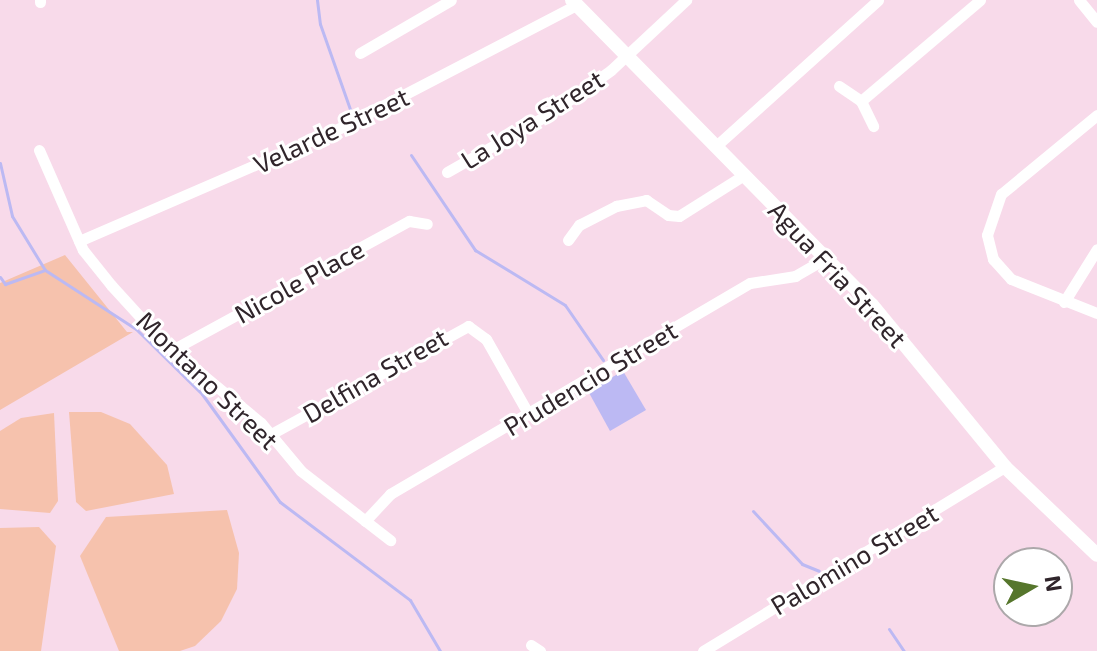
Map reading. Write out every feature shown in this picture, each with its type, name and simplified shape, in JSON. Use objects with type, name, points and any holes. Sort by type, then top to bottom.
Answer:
[{"type":"street","points":[[360,53],[451,0]]},
{"type":"street","name":"La Joya Street","points":[[447,172],[551,113],[611,70],[624,54],[686,0]]},
{"type":"street","points":[[716,146],[878,0]]},
{"type":"street","points":[[861,101],[980,0]]},
{"type":"street","points":[[1079,0],[1097,22]]},
{"type":"street","name":"Agua Fria Street","points":[[574,2],[826,258],[891,327],[1005,467],[1097,555]]},
{"type":"street","name":"Velarde Street","points":[[79,241],[336,130],[574,2]]},
{"type":"street","points":[[839,86],[861,101],[873,126]]},
{"type":"street","points":[[1097,115],[1001,194],[987,226],[990,252],[1004,273],[1064,302],[1097,313]]},
{"type":"street","name":"Montano Street","points":[[39,150],[91,262],[172,350],[271,434],[301,471],[390,540]]},
{"type":"street","points":[[568,240],[579,225],[616,206],[646,200],[668,215],[679,216],[744,175]]},
{"type":"street","name":"Nicole Place","points":[[172,350],[409,221],[427,224]]},
{"type":"street","points":[[1064,302],[1097,249]]},
{"type":"street","name":"Prudencio Street","points":[[365,521],[390,494],[750,283],[795,276],[826,258]]},
{"type":"street","name":"Delfina Street","points":[[271,434],[468,326],[486,339],[529,415]]},
{"type":"street","name":"Palomino Street","points":[[703,651],[1005,467]]},
{"type":"shaded area","points":[[65,255],[127,332],[133,332],[0,410],[0,283]]},
{"type":"shaded area","points":[[69,412],[101,412],[130,424],[167,465],[174,494],[86,511],[76,502]]},
{"type":"shaded area","points":[[54,413],[58,501],[50,513],[0,509],[0,431],[21,418]]},
{"type":"shaded area","points":[[227,510],[239,553],[237,589],[221,621],[195,646],[180,651],[119,651],[80,556],[106,517]]},
{"type":"shaded area","points":[[39,527],[56,546],[41,651],[0,651],[0,528]]},
{"type":"water","points":[[623,371],[646,410],[610,431],[588,391]]},
{"type":"waterway","points":[[317,0],[320,24],[352,115]]},
{"type":"waterway","points":[[411,155],[475,250],[565,305],[603,360]]},
{"type":"waterway","points":[[0,163],[12,216],[45,270],[136,329],[202,394],[280,502],[410,600],[440,651]]},
{"type":"waterway","points":[[0,277],[5,284],[45,270]]},
{"type":"waterway","points":[[753,511],[802,564],[819,571]]},
{"type":"waterway","points":[[889,629],[904,651]]}]
